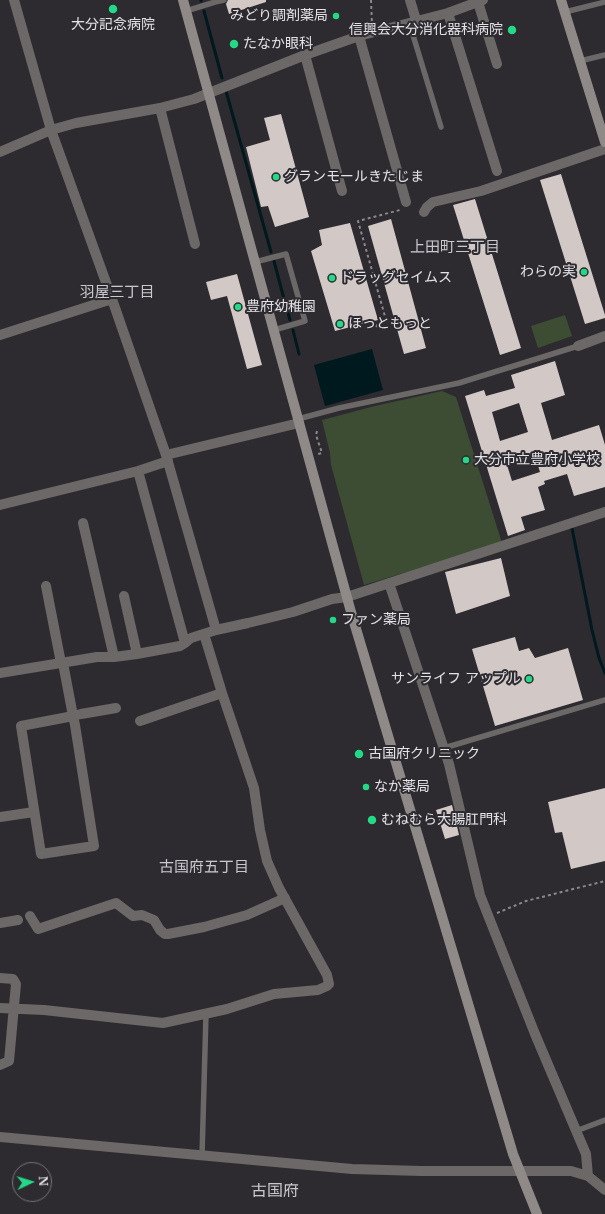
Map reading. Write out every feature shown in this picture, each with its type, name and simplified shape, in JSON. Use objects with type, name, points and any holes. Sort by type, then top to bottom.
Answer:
[{"type":"street","points":[[14,0],[51,130],[167,458],[216,630]]},
{"type":"street","points":[[183,0],[347,597],[485,1060],[520,1172],[537,1214]]},
{"type":"street","points":[[410,0],[413,21]]},
{"type":"street","points":[[561,0],[605,142]]},
{"type":"street","points":[[0,152],[51,130],[76,123],[160,108],[194,99],[305,55],[359,36],[448,13],[476,2],[497,64]]},
{"type":"street","points":[[448,13],[497,171]]},
{"type":"street","points":[[359,36],[404,206]]},
{"type":"street","points":[[305,55],[342,191]]},
{"type":"street","points":[[160,108],[195,244]]},
{"type":"street","points":[[424,212],[427,206],[433,202],[481,191],[605,149]]},
{"type":"street","points":[[0,335],[112,299]]},
{"type":"street","points":[[578,346],[605,336]]},
{"type":"street","points":[[0,505],[138,471],[167,458],[299,421]]},
{"type":"street","points":[[138,471],[185,643]]},
{"type":"street","points":[[0,673],[97,657],[114,657],[174,647],[185,643],[191,638],[216,630],[292,612],[332,599],[347,597],[605,512]]},
{"type":"street","points":[[83,523],[114,657]]},
{"type":"street","points":[[389,583],[449,764],[480,895],[535,1034],[586,1154],[588,1176]]},
{"type":"street","points":[[46,586],[73,716],[94,846],[41,854],[21,726],[73,716],[116,708]]},
{"type":"street","points":[[124,596],[137,654]]},
{"type":"street","points":[[0,1008],[44,1010],[168,1023],[206,1014],[274,994],[318,990],[329,984],[327,975],[285,898],[265,855],[254,788],[204,634]]},
{"type":"street","points":[[140,721],[222,693]]},
{"type":"street","points":[[0,817],[34,812]]},
{"type":"street","points":[[30,916],[38,929],[116,903],[133,916],[142,914],[154,920],[162,932],[168,934],[204,927],[247,915],[285,898]]},
{"type":"street","points":[[0,923],[18,920]]},
{"type":"street","points":[[0,978],[13,979],[16,984],[9,1060],[0,1065]]},
{"type":"street","points":[[0,1137],[202,1156],[382,1170],[520,1172],[563,1170],[578,1172],[588,1176],[605,1190]]},
{"type":"lane","points":[[186,11],[215,1],[224,0]]},
{"type":"lane","points":[[565,12],[605,2]]},
{"type":"lane","points":[[413,21],[441,127]]},
{"type":"lane","points":[[580,61],[605,55]]},
{"type":"lane","points":[[255,262],[286,254],[305,321],[274,330]]},
{"type":"lane","points":[[299,421],[339,408],[459,383],[578,346]]},
{"type":"lane","points":[[444,748],[605,700]]},
{"type":"lane","points":[[202,1156],[206,1014]]},
{"type":"lane","points":[[576,1131],[605,1120]]},
{"type":"path","points":[[372,0],[372,33]]},
{"type":"path","points":[[376,327],[379,322],[386,320],[358,221],[404,206]]},
{"type":"path","points":[[317,431],[316,435],[322,453]]},
{"type":"path","points":[[489,917],[526,901],[605,881]]},
{"type":"green space","points":[[565,315],[572,336],[538,348],[531,326]]},
{"type":"green space","points":[[442,391],[456,397],[502,543],[364,585],[331,465],[330,453],[322,420]]},
{"type":"water","points":[[372,349],[383,390],[325,406],[314,365]]},
{"type":"building","points":[[228,0],[266,0],[266,2],[229,14],[226,4]]},
{"type":"building","name":"グランモールきたじま","points":[[281,114],[309,217],[275,227],[268,206],[261,207],[246,147],[270,140],[264,118]]},
{"type":"building","points":[[561,174],[605,315],[605,318],[585,324],[540,180]]},
{"type":"building","points":[[475,199],[521,348],[500,355],[453,205]]},
{"type":"building","points":[[391,219],[426,348],[404,354],[368,226]]},
{"type":"building","points":[[350,223],[378,320],[335,331],[311,251],[322,245],[319,230]]},
{"type":"building","points":[[237,274],[262,365],[247,369],[227,296],[211,300],[206,282]]},
{"type":"building","points":[[555,361],[565,395],[541,403],[552,440],[599,425],[605,445],[605,487],[574,496],[567,474],[544,481],[545,484],[538,487],[545,510],[521,517],[525,530],[508,536],[465,396],[484,390],[486,396],[515,388],[511,375]],"holes":[[[519,403],[528,432],[500,441],[492,412]],[[535,456],[540,472],[512,481],[507,465]]]},
{"type":"building","points":[[501,558],[510,596],[456,614],[445,572]]},
{"type":"building","name":"サンライフ アップル","points":[[515,637],[519,651],[529,648],[535,658],[568,648],[583,700],[495,726],[472,649]]},
{"type":"building","points":[[605,788],[605,861],[571,869],[562,832],[555,833],[548,802]]},
{"type":"building","points":[[452,805],[459,835],[445,839],[436,810]]},
{"type":"waterway","points":[[204,11],[222,78]]},
{"type":"waterway","points":[[226,91],[271,252]]},
{"type":"waterway","points":[[274,261],[284,299]]},
{"type":"waterway","points":[[287,309],[290,320]]},
{"type":"waterway","points":[[293,330],[299,354]]},
{"type":"waterway","points":[[572,528],[592,630],[599,658],[605,673]]},
{"type":"place","name":"大分記念病院","points":[[113,9]]},
{"type":"place","name":"みどり調剤薬局","points":[[336,16]]},
{"type":"place","name":"信興会大分消化器科病院","points":[[512,30]]},
{"type":"place","name":"たなか眼科","points":[[234,44]]},
{"type":"place","name":"グランモールきたじま","points":[[276,177]]},
{"type":"place","name":"わらの実","points":[[584,272]]},
{"type":"place","name":"ドラッグセイムス","points":[[332,278]]},
{"type":"place","name":"豊府幼稚園","points":[[238,307]]},
{"type":"place","name":"ほっともっと","points":[[340,324]]},
{"type":"place","name":"大分市立豊府小学校","points":[[466,460]]},
{"type":"place","name":"ファン薬局","points":[[333,620]]},
{"type":"place","name":"サンライフ アップル","points":[[529,679]]},
{"type":"place","name":"古国府クリニック","points":[[359,754]]},
{"type":"place","name":"なか薬局","points":[[366,787]]},
{"type":"place","name":"むねむら大腸肛門科","points":[[372,820]]},
{"type":"district","name":"上田町三丁目","points":[[455,248]]},
{"type":"district","name":"羽屋三丁目","points":[[117,293]]},
{"type":"district","name":"古国府五丁目","points":[[204,868]]},
{"type":"district","name":"古国府","points":[[275,1191]]}]
